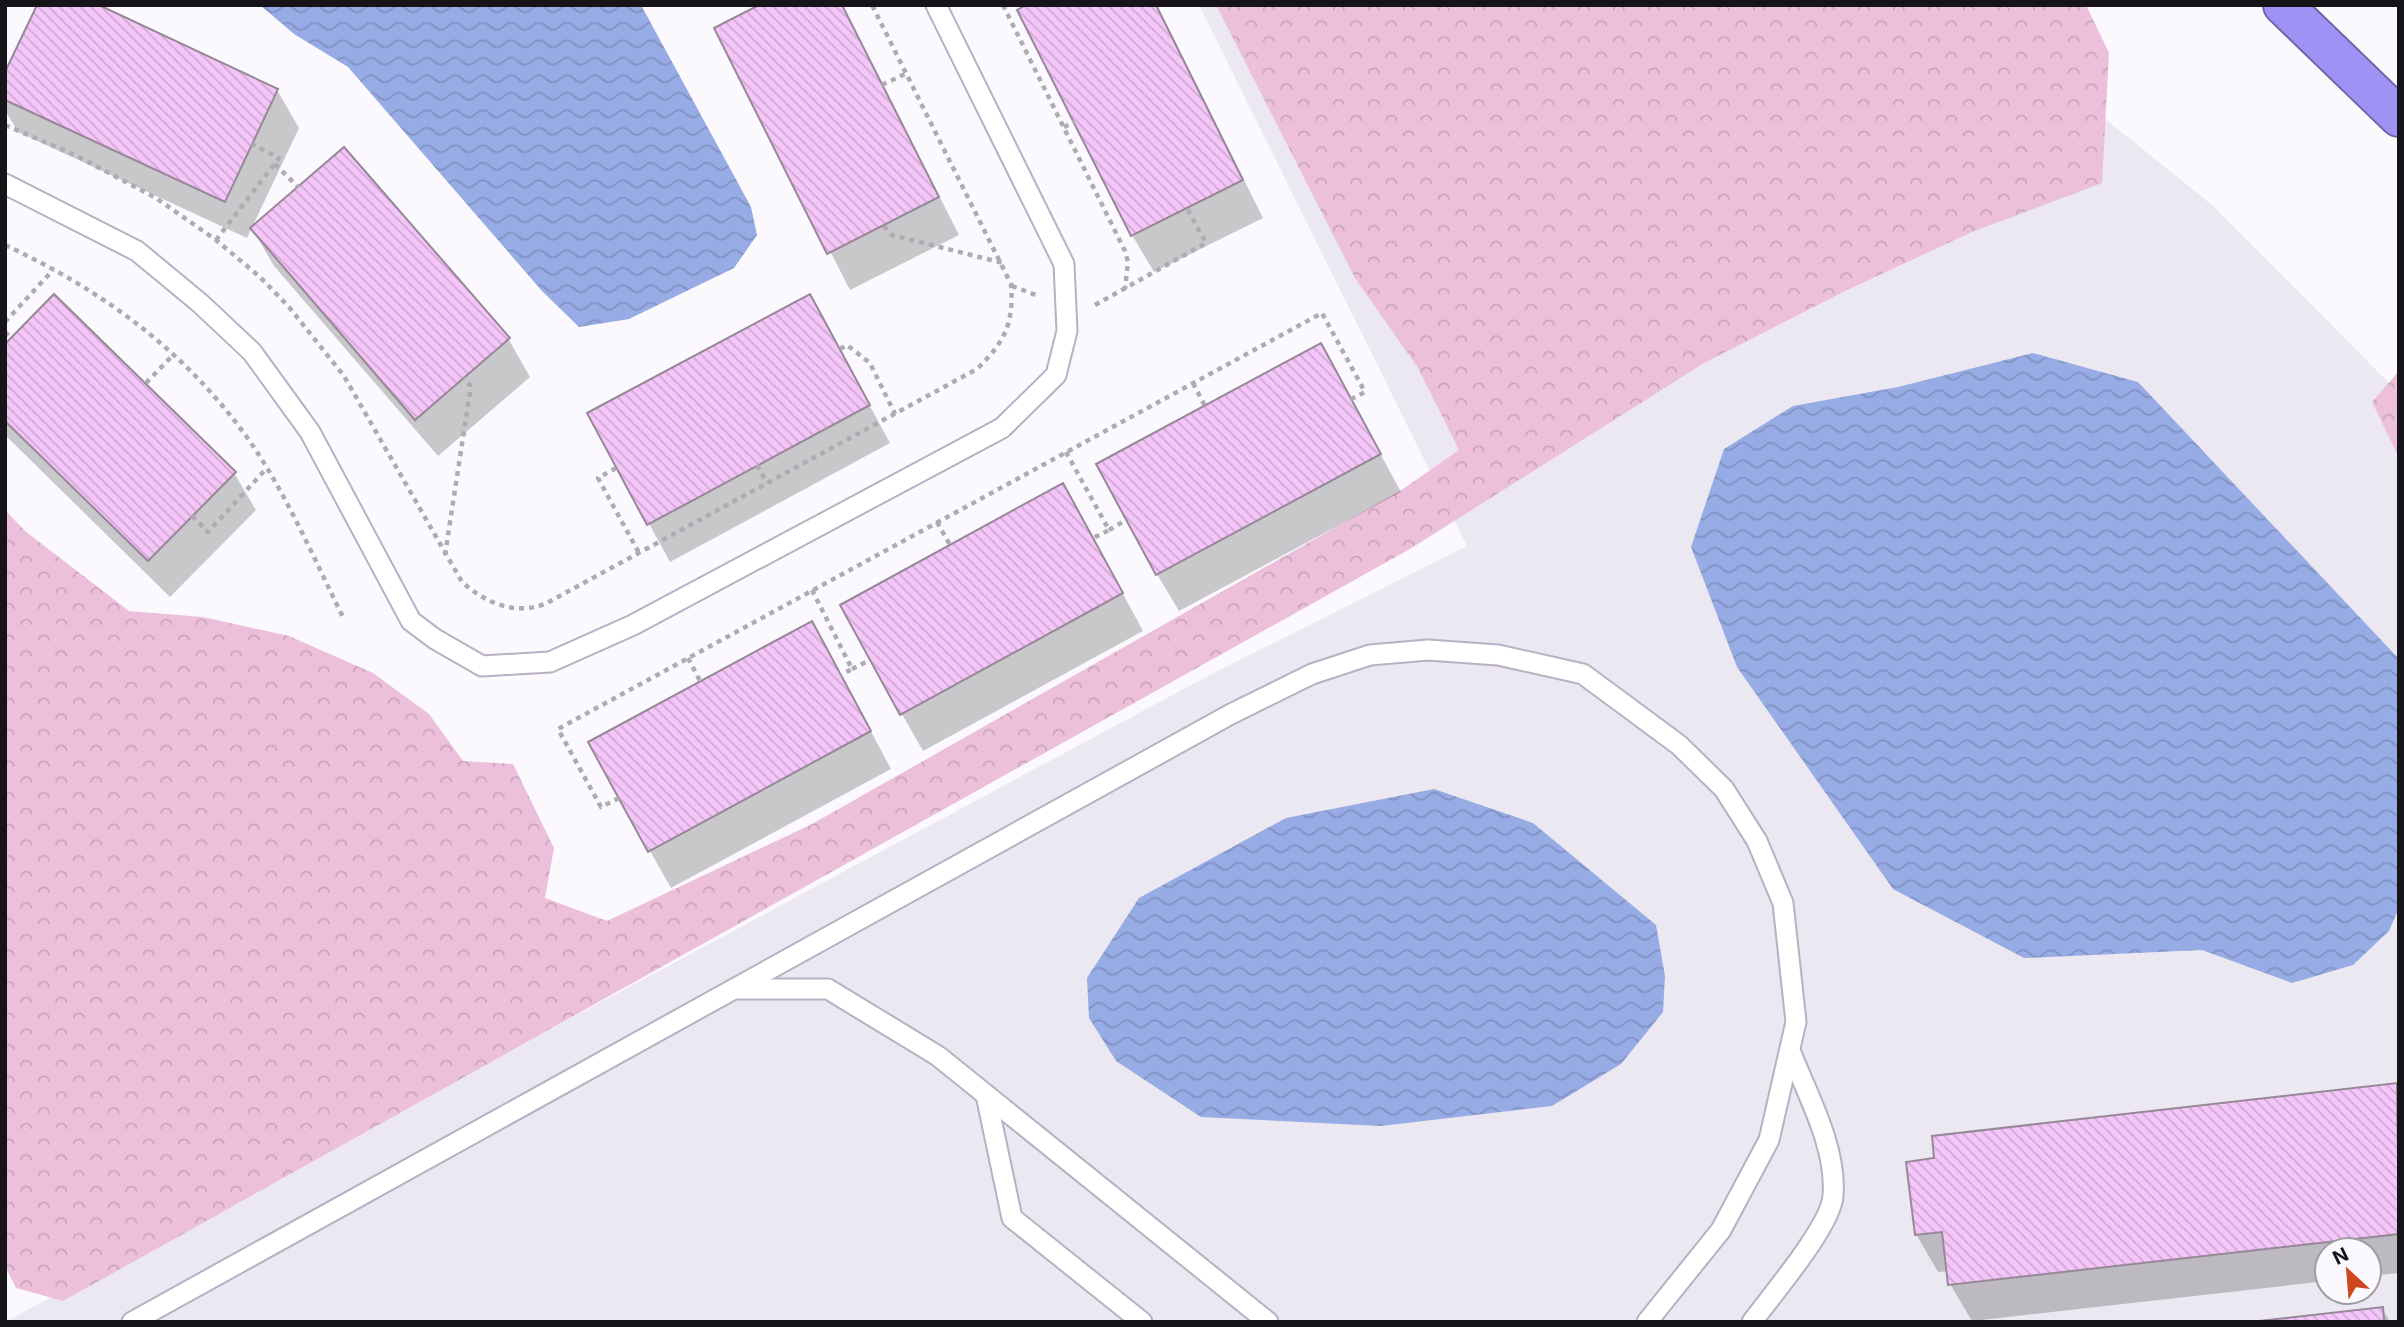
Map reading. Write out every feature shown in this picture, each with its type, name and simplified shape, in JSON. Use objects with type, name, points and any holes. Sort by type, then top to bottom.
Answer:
[{"type":"highway","points":[[2287,11],[2399,117]]},
{"type":"lane","points":[[5,184],[137,251],[201,303],[252,352],[310,432],[411,621],[435,639],[482,666],[551,662],[633,625],[1002,428],[1056,375],[1067,331],[1064,264],[936,5]]},
{"type":"lane","points":[[132,1322],[1219,720],[1312,674],[1370,655],[1428,650],[1498,655],[1583,674],[1679,746],[1724,789],[1757,841],[1783,903],[1796,1022],[1769,1140],[1721,1230],[1647,1322]]},
{"type":"lane","points":[[733,989],[828,989],[938,1056],[1268,1322]]},
{"type":"lane","points":[[1752,1322],[1813,1240],[1833,1199],[1824,1136],[1791,1053]]},
{"type":"lane","points":[[986,1095],[1012,1218],[1142,1322]]},
{"type":"path","points":[[5,125],[116,175],[156,198],[216,240],[289,307],[344,376],[445,557],[462,582],[474,593],[516,610],[545,604],[895,414],[977,369],[1002,344],[1013,302],[1012,286],[1003,263],[872,5]]},
{"type":"path","points":[[1003,5],[1125,251],[1128,262],[1125,289]]},
{"type":"path","points":[[882,85],[907,73]]},
{"type":"path","points":[[1064,127],[1074,122]]},
{"type":"path","points":[[216,240],[279,158],[253,144]]},
{"type":"path","points":[[275,163],[298,187]]},
{"type":"path","points":[[1012,286],[1089,308],[1206,243],[1187,208]]},
{"type":"path","points":[[884,226],[892,235],[1003,263]]},
{"type":"path","points":[[5,245],[53,270],[134,319],[206,386],[251,444],[266,469],[343,617]]},
{"type":"path","points":[[5,322],[53,270]]},
{"type":"path","points":[[619,798],[601,807],[558,729],[1322,313],[1365,392],[1351,399]]},
{"type":"path","points":[[5,332],[11,338]]},
{"type":"path","points":[[840,349],[847,345],[870,363],[895,414]]},
{"type":"path","points":[[146,383],[174,354]]},
{"type":"path","points":[[445,557],[470,393],[470,385],[463,379]]},
{"type":"path","points":[[1193,383],[1205,406]]},
{"type":"path","points":[[1066,453],[1109,530]]},
{"type":"path","points":[[757,465],[767,484]]},
{"type":"path","points":[[616,468],[598,478],[639,553]]},
{"type":"path","points":[[192,516],[208,532],[266,469]]},
{"type":"path","points":[[1093,538],[1126,520]]},
{"type":"path","points":[[937,522],[950,545]]},
{"type":"path","points":[[812,590],[852,669]]},
{"type":"path","points":[[688,658],[700,681]]},
{"type":"path","points":[[841,675],[870,660]]},
{"type":"shaded area","points":[[1199,5],[1964,5],[2212,205],[2399,393],[2399,1322],[5,1322],[1206,677],[1467,546]]},
{"type":"green space","points":[[1216,5],[2086,5],[2109,53],[2102,183],[1972,232],[1845,291],[1704,363],[1410,549],[63,1301],[16,1288],[5,1266],[5,510],[25,531],[129,611],[203,617],[289,636],[373,673],[429,714],[463,761],[513,764],[554,848],[545,898],[607,921],[812,824],[1403,489],[1459,450],[1418,368],[1355,278]]},
{"type":"green space","points":[[2399,371],[2399,458],[2372,402]]},
{"type":"water","points":[[260,5],[641,5],[751,207],[757,235],[734,268],[629,319],[579,327],[542,291],[348,67],[294,34]]},
{"type":"water","points":[[2033,353],[2138,382],[2399,659],[2399,908],[2389,931],[2353,965],[2292,983],[2202,950],[2024,958],[1893,889],[1737,667],[1691,547],[1724,449],[1793,406],[1898,387]]},
{"type":"water","points":[[1434,789],[1533,823],[1656,925],[1665,976],[1663,1012],[1621,1064],[1552,1106],[1381,1126],[1201,1117],[1116,1061],[1089,1018],[1087,978],[1139,898],[1286,818]]},
{"type":"building","points":[[37,5],[99,5],[278,89],[225,202],[5,100],[5,72]]},
{"type":"building","points":[[759,5],[842,5],[939,197],[827,254],[714,28]]},
{"type":"building","points":[[1026,5],[1156,5],[1243,180],[1131,236],[1017,10]]},
{"type":"building","points":[[344,147],[510,338],[415,420],[250,228]]},
{"type":"building","points":[[54,294],[236,472],[148,561],[5,421],[5,344]]},
{"type":"building","points":[[810,294],[870,405],[647,525],[587,413]]},
{"type":"building","points":[[1321,343],[1381,454],[1156,575],[1096,464]]},
{"type":"building","points":[[1063,483],[1123,593],[900,715],[840,605]]},
{"type":"building","points":[[812,621],[871,731],[648,852],[588,742]]},
{"type":"building","points":[[2397,1083],[2399,1234],[2313,1236],[2313,1244],[1948,1285],[1942,1232],[1915,1235],[1906,1162],[1934,1158],[1932,1136]]},
{"type":"building","points":[[2383,1307],[2384,1322],[2250,1322]]}]
